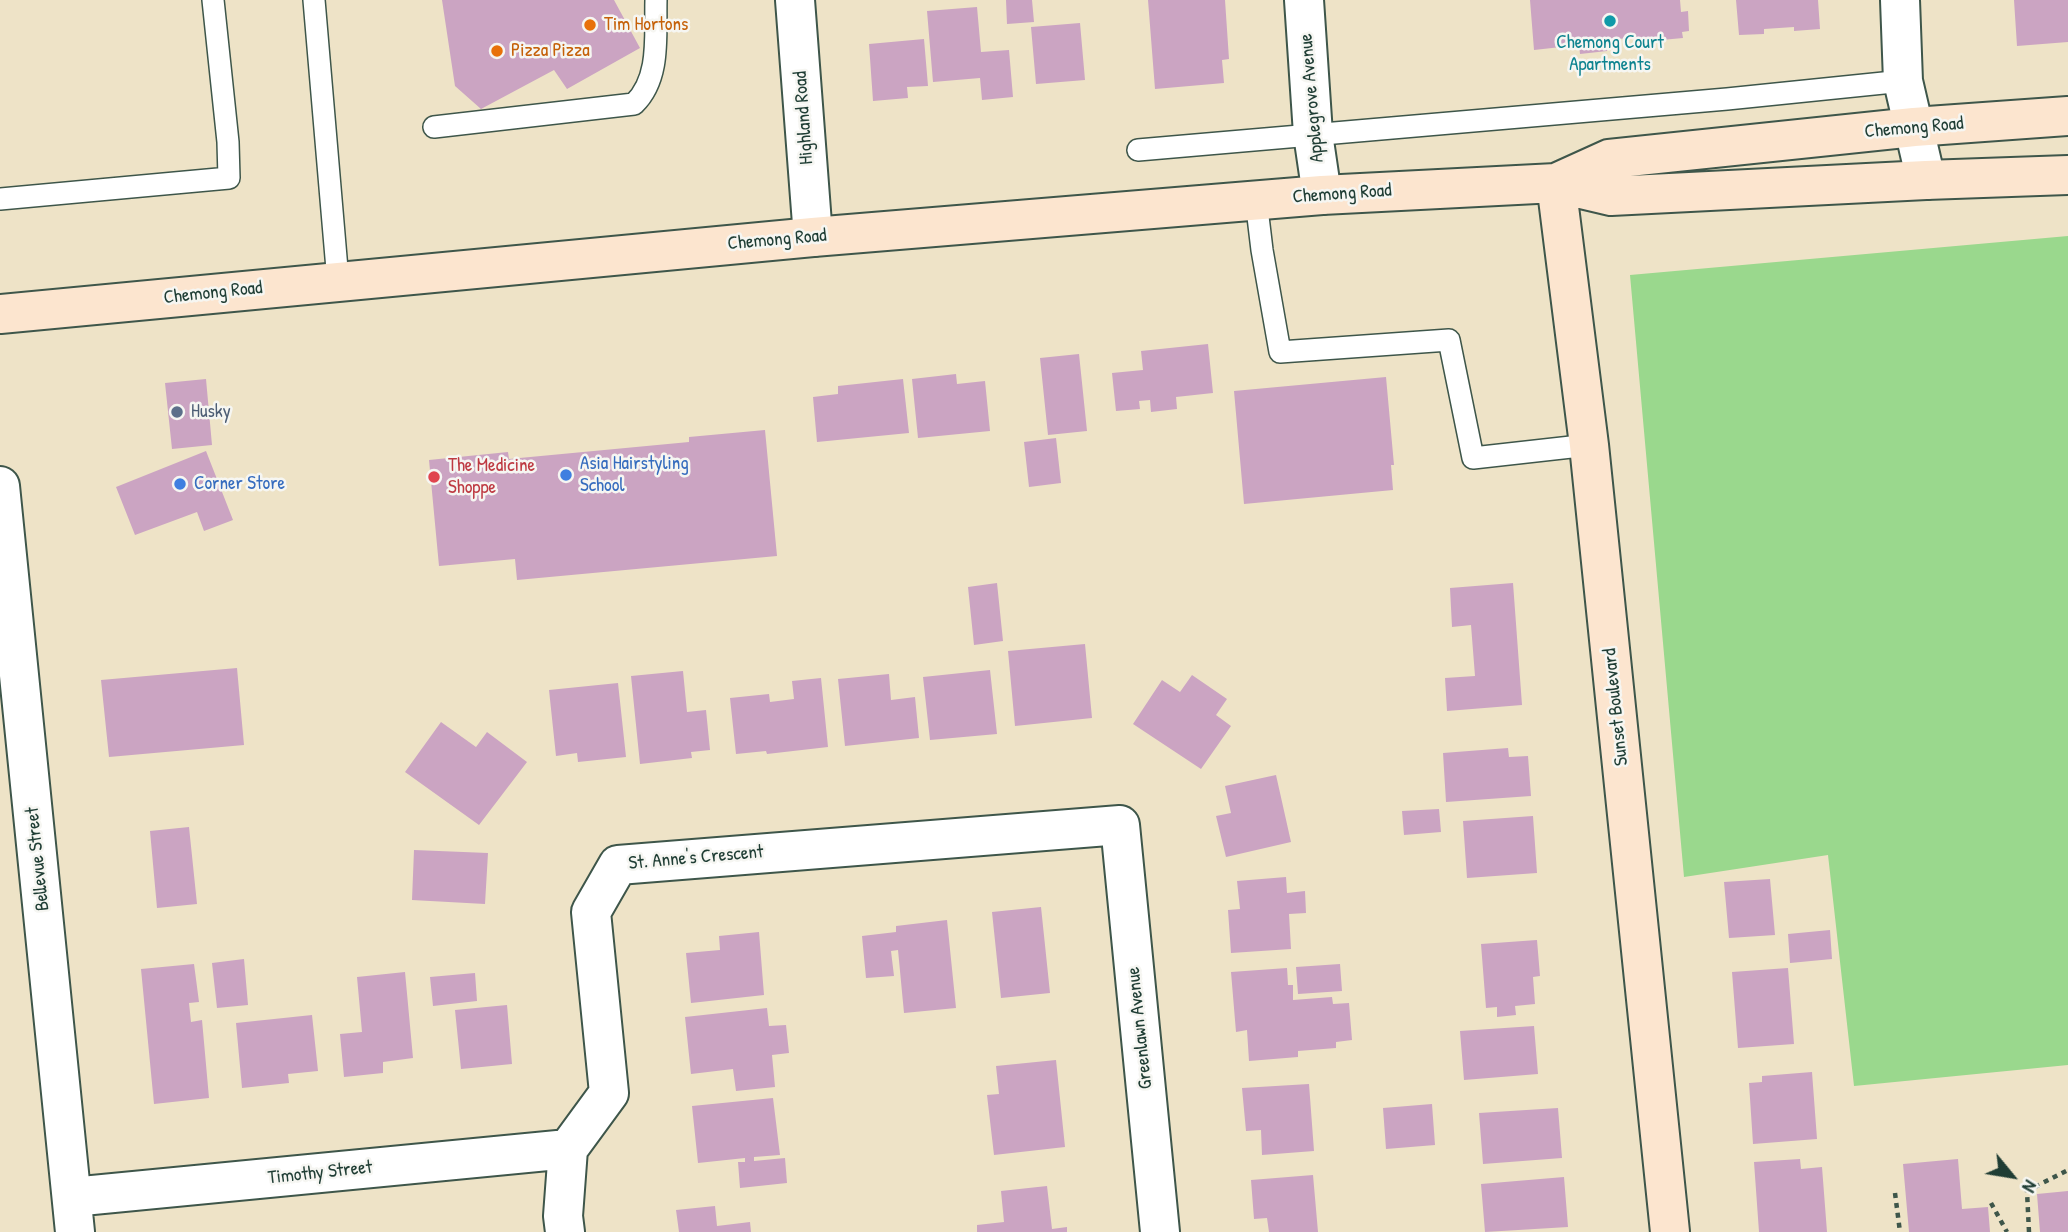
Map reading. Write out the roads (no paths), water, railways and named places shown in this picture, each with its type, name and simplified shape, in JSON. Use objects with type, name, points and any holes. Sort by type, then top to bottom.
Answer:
[{"type":"main road","name":"Chemong Road","points":[[1556,183],[1609,159],[1914,127],[2068,116]]},
{"type":"main road","name":"Chemong Road","points":[[0,314],[813,237],[1322,195],[1556,183],[1611,196],[2068,175]]},
{"type":"main road","name":"Sunset Boulevard","points":[[1556,183],[1589,445],[1670,1232]]},
{"type":"street","name":"Highland Road","points":[[795,0],[813,237]]},
{"type":"street","name":"Applegrove Avenue","points":[[1304,0],[1313,134],[1322,195]]},
{"type":"street","points":[[1900,0],[1903,81],[1926,180]]},
{"type":"street","name":"Bellevue Street","points":[[0,486],[73,1214]]},
{"type":"street","name":"St. Anne's Crescent","points":[[568,1149],[609,1093],[591,912],[618,865],[1120,825]]},
{"type":"street","name":"Greenlawn Avenue","points":[[1120,825],[1160,1232]]},
{"type":"street","points":[[565,1232],[563,1216],[568,1149]]},
{"type":"street","name":"Timothy Street","points":[[73,1214],[568,1149]]},
{"type":"lane","points":[[0,199],[229,178],[229,142],[213,0]]},
{"type":"lane","points":[[314,0],[338,281]]},
{"type":"lane","points":[[434,127],[634,104],[644,95],[653,74],[656,0]]},
{"type":"lane","points":[[1138,150],[1727,99],[1903,81]]},
{"type":"lane","points":[[1256,200],[1280,352],[1449,340],[1473,458],[1589,445]]},
{"type":"place","name":"Chemong Court Apartments","points":[[1610,21]]},
{"type":"place","name":"Tim Hortons","points":[[590,25]]},
{"type":"place","name":"Pizza Pizza","points":[[497,51]]},
{"type":"place","name":"Husky","points":[[177,412]]},
{"type":"place","name":"Asia Hairstyling School","points":[[566,475]]},
{"type":"place","name":"The Medicine Shoppe","points":[[434,477]]},
{"type":"place","name":"Corner Store","points":[[180,484]]}]
